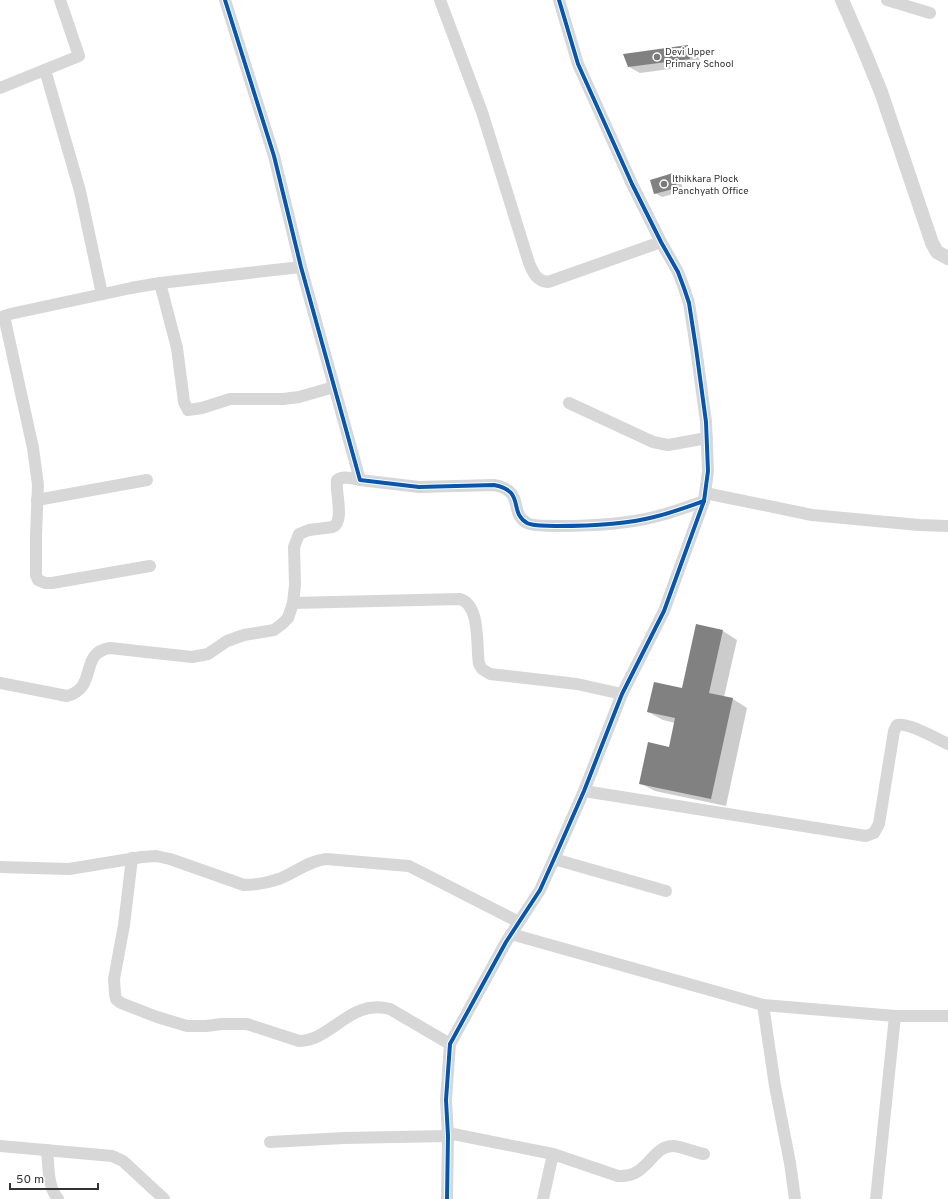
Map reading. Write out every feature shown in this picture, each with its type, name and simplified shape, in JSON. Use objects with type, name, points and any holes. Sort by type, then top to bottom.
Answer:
[{"type":"street","points":[[0,88],[79,56],[60,0]]},
{"type":"street","points":[[224,0],[274,156],[301,267],[360,480]]},
{"type":"street","points":[[440,0],[482,112],[529,263],[537,278],[548,282],[661,242]]},
{"type":"street","points":[[447,1199],[448,1134],[446,1100],[450,1044],[511,934],[540,890],[554,859],[584,791],[622,694],[664,611],[705,497],[708,471],[707,438],[689,303],[678,272],[632,184],[578,64],[559,0]]},
{"type":"street","points":[[842,0],[881,92],[932,243],[937,252],[948,258]]},
{"type":"street","points":[[886,0],[930,14]]},
{"type":"street","points":[[45,70],[80,191],[102,294]]},
{"type":"street","points":[[150,566],[52,583],[40,582],[38,580],[36,575],[38,485],[33,448],[2,317],[102,294],[160,283],[301,267]]},
{"type":"street","points":[[160,283],[178,348],[184,402],[188,410],[202,408],[230,399],[283,399],[299,397],[334,387]]},
{"type":"street","points":[[569,403],[653,442],[668,445],[707,438]]},
{"type":"street","points":[[0,683],[67,696],[76,693],[83,687],[93,658],[102,650],[110,648],[192,657],[208,654],[227,641],[244,635],[274,630],[288,618],[293,603],[295,585],[294,546],[296,540],[299,534],[303,532],[333,527],[336,525],[340,519],[336,480],[344,477],[419,487],[494,485],[504,487],[511,492],[521,518],[528,523],[538,525],[580,526],[612,524],[643,519],[666,514],[705,497],[812,515],[919,525],[948,526]]},
{"type":"street","points":[[37,500],[146,480]]},
{"type":"street","points":[[293,603],[460,599],[467,604],[474,615],[480,664],[482,669],[486,672],[501,676],[578,684],[622,694]]},
{"type":"street","points":[[584,791],[866,836],[874,833],[879,824],[894,731],[897,725],[901,724],[908,726],[948,744]]},
{"type":"street","points":[[0,867],[69,868],[132,858],[156,856],[170,859],[244,885],[248,885],[263,883],[279,878],[317,860],[326,859],[409,866],[519,922]]},
{"type":"street","points":[[132,858],[124,926],[114,979],[114,994],[116,999],[121,1003],[157,1017],[187,1026],[247,1024],[299,1040],[306,1040],[318,1035],[360,1009],[383,1007],[390,1009],[450,1044]]},
{"type":"street","points":[[554,859],[666,891]]},
{"type":"street","points":[[511,934],[764,1004],[894,1016],[948,1016]]},
{"type":"street","points":[[764,1004],[775,1086],[790,1163],[795,1199]]},
{"type":"street","points":[[876,1199],[894,1016]]},
{"type":"street","points":[[270,1142],[448,1134],[553,1154],[618,1176],[634,1174],[640,1170],[655,1154],[668,1147],[674,1146],[704,1154]]},
{"type":"street","points":[[0,1146],[112,1156],[123,1161],[164,1199]]},
{"type":"street","points":[[47,1150],[50,1185],[54,1195],[58,1199]]},
{"type":"street","points":[[543,1199],[553,1154]]},
{"type":"building","name":"Devi Upper Primary School","points":[[688,45],[690,59],[628,67],[623,54]]},
{"type":"building","name":"Ithikkara Plock Panchyath Office","points":[[673,173],[677,188],[654,194],[650,180]]},
{"type":"building","points":[[696,624],[723,630],[709,693],[733,698],[711,799],[639,784],[648,742],[669,747],[675,718],[647,712],[654,682],[682,688]]},
{"type":"cycle path","points":[[225,0],[274,156],[301,267],[360,480],[419,487],[494,485],[504,488],[510,492],[521,518],[527,523],[538,525],[594,525],[630,522],[667,514],[704,501]]},
{"type":"cycle path","points":[[447,1199],[448,1136],[446,1100],[450,1044],[506,942],[540,890],[554,859],[584,791],[622,694],[664,611],[704,501],[708,471],[706,422],[689,303],[678,272],[632,184],[578,64],[559,0]]},
{"type":"place","name":"Devi Upper Primary School","points":[[657,57]]},
{"type":"place","name":"Ithikkara Plock Panchyath Office","points":[[664,184]]}]
